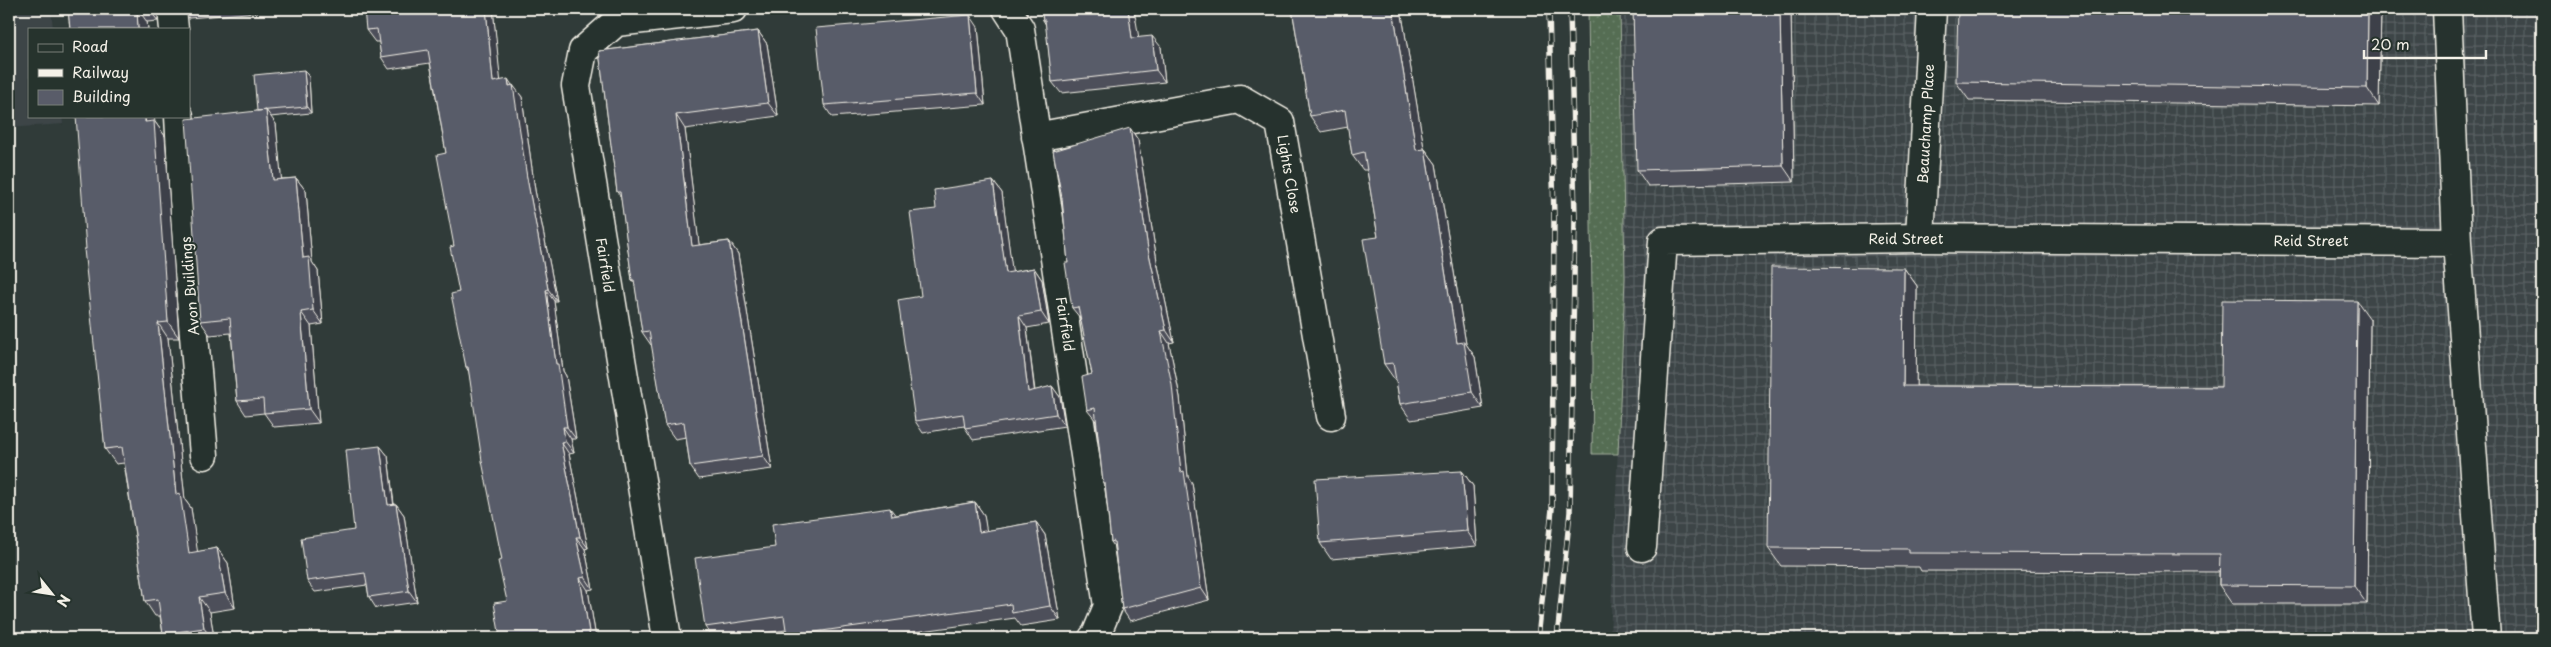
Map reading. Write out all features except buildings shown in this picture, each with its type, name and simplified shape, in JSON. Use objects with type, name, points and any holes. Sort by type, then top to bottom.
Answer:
[{"type":"street","points":[[172,9],[174,28]]},
{"type":"street","name":"Fairfield","points":[[667,638],[576,86],[583,51],[616,22],[733,9]]},
{"type":"street","name":"Fairfield","points":[[1007,9],[1020,29],[1108,606],[1093,638]]},
{"type":"street","name":"Beauchamp Place","points":[[1920,238],[1932,9]]},
{"type":"street","points":[[2447,9],[2456,242],[2486,638]]},
{"type":"street","name":"Lights Close","points":[[1036,137],[1240,99],[1280,122],[1331,416]]},
{"type":"street","name":"Avon Buildings","points":[[179,118],[186,239],[204,455]]},
{"type":"street","name":"Reid Street","points":[[1642,547],[1663,241],[1920,238],[2456,242]]},
{"type":"shaded area","points":[[9,9],[51,9],[53,28],[28,28],[28,118],[62,118],[63,124],[9,128]]},
{"type":"shaded area","points":[[1620,9],[2542,9],[2542,638],[1610,638],[1625,278]]},
{"type":"green space","points":[[1588,9],[1620,9],[1625,278],[1618,454],[1592,454],[1593,364]]},
{"type":"railway","points":[[1538,638],[1552,509],[1554,218],[1549,9]]},
{"type":"railway","points":[[1557,638],[1570,512],[1575,217],[1570,9]]}]
